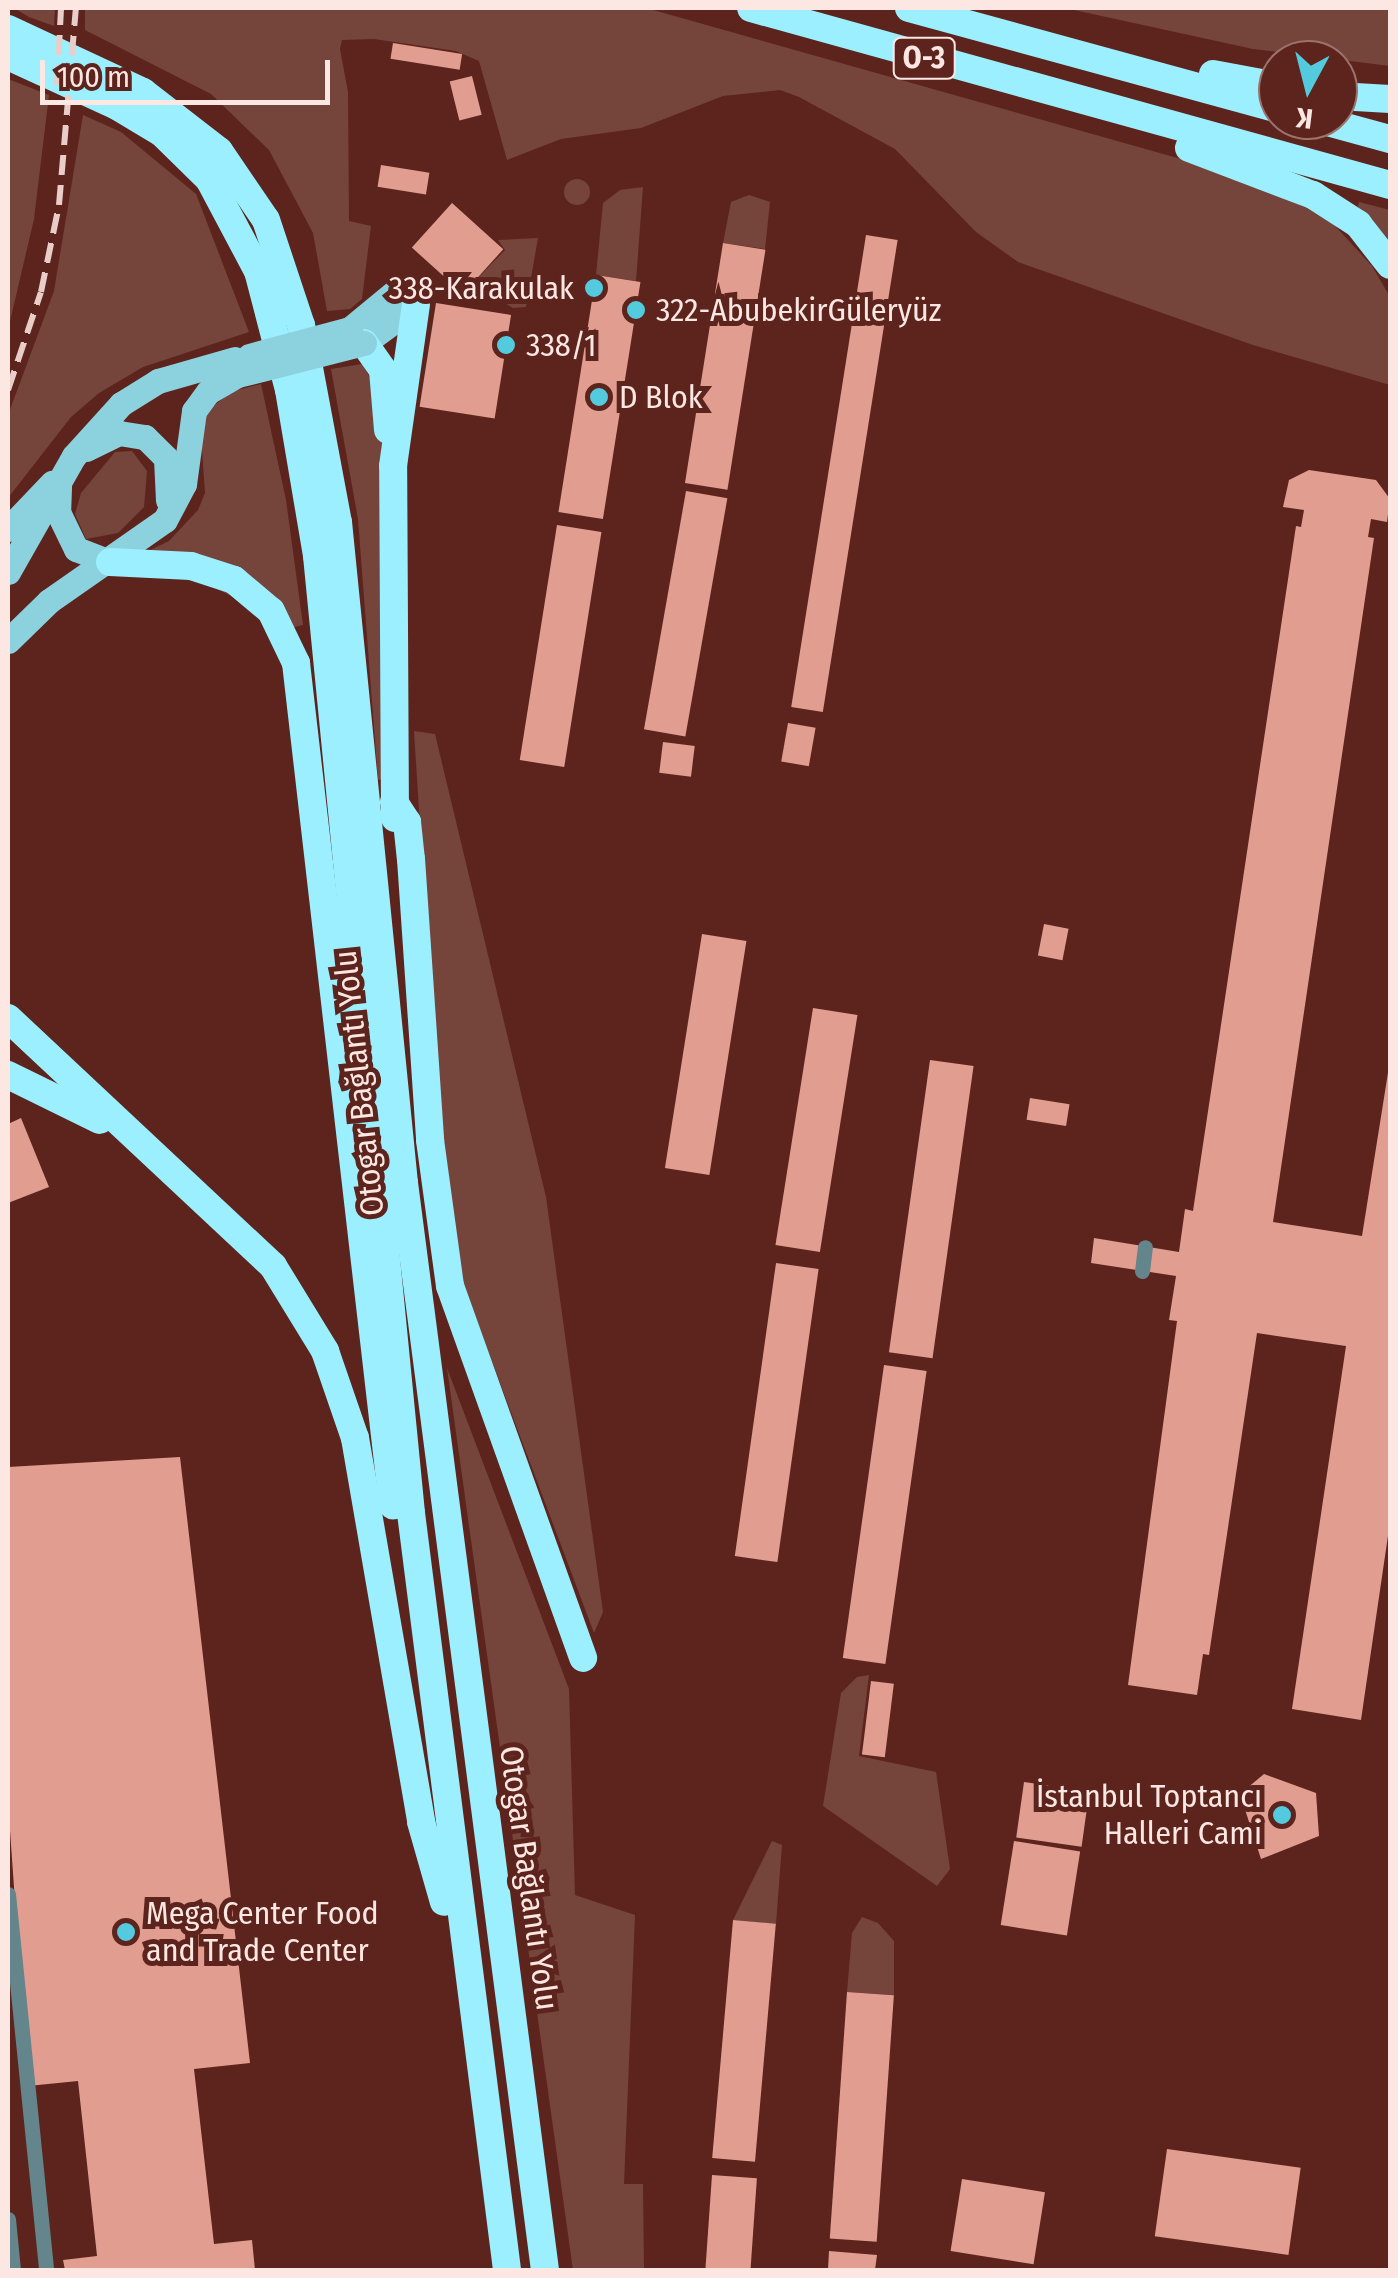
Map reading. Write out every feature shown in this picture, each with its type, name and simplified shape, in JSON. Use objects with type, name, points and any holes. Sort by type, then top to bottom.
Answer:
[{"type":"highway","name":"O-3","points":[[751,8],[1390,185]]},
{"type":"highway","name":"O-3","points":[[908,8],[1258,104]]},
{"type":"highway","name":"Otogar Bağlantı Yolu","points":[[8,29],[143,92],[208,141],[251,192],[291,288],[338,522],[404,1183],[545,2270]]},
{"type":"highway","points":[[1015,38],[1258,82]]},
{"type":"highway","name":"Otogar Bağlantı Yolu","points":[[8,56],[117,106],[188,154],[228,204],[245,239],[282,360],[317,556],[436,1727],[460,1935],[507,2270]]},
{"type":"highway","points":[[1358,97],[1390,99]]},
{"type":"highway","points":[[1097,106],[1155,136],[1313,195],[1358,224],[1390,265]]},
{"type":"highway","points":[[1358,130],[1390,139]]},
{"type":"highway","points":[[394,466],[416,304]]},
{"type":"highway","points":[[357,336],[383,370],[394,466],[394,802],[411,1129],[404,1183]]},
{"type":"highway","points":[[110,562],[190,566],[234,580],[272,611],[296,664],[383,1435],[417,1666],[436,1727]]},
{"type":"highway","points":[[394,802],[407,822],[412,859],[430,1140],[450,1286],[583,1658]]},
{"type":"highway","points":[[8,1018],[273,1266],[325,1351],[355,1438],[421,1822],[440,1894],[460,1935]]},
{"type":"highway","points":[[8,1075],[93,1116],[149,1154]]},
{"type":"main road","points":[[8,529],[140,392],[357,336],[400,287],[416,304]]},
{"type":"main road","points":[[8,642],[49,601],[165,520],[184,484],[194,411],[236,367]]},
{"type":"main road","points":[[8,572],[67,466],[119,433],[144,437],[166,458],[165,520]]},
{"type":"main road","points":[[67,466],[58,512],[65,533],[76,550],[110,562]]},
{"type":"street","points":[[1142,1270],[1146,1247]]},
{"type":"street","points":[[8,1894],[46,2270]]},
{"type":"street","points":[[8,2219],[13,2270]]},
{"type":"shaded area","points":[[14,8],[55,8],[54,26],[29,17]]},
{"type":"shaded area","points":[[85,8],[646,8],[1213,168],[1326,216],[1372,266],[1390,297],[1390,385],[1253,345],[1018,262],[976,232],[895,149],[780,90],[723,96],[641,128],[561,139],[507,160],[479,61],[456,51],[374,39],[342,40],[340,49],[348,92],[349,221],[371,226],[362,299],[350,309],[327,311],[313,233],[269,150],[211,94],[85,30]]},
{"type":"shaded area","points":[[1065,8],[1390,8],[1390,66],[1358,62],[1358,40],[1258,40],[1258,50]]},
{"type":"shaded area","points":[[8,79],[49,95],[34,219],[8,330]]},
{"type":"shaded area","points":[[83,115],[121,132],[196,194],[249,332],[143,367],[99,393],[71,417],[8,498],[8,415],[54,291]]},
{"type":"shaded area","points":[[577,179],[586,183],[590,192],[586,201],[577,205],[568,201],[564,192],[568,183]]},
{"type":"shaded area","points":[[643,187],[636,281],[596,275],[603,203],[620,190]]},
{"type":"shaded area","points":[[749,195],[770,202],[765,249],[723,243],[731,202]]},
{"type":"shaded area","points":[[1359,202],[1390,210],[1390,244],[1357,210]]},
{"type":"shaded area","points":[[538,238],[526,307],[513,308],[473,283],[505,250],[498,240]]},
{"type":"shaded area","points":[[362,364],[382,398],[385,779],[378,780],[358,519],[331,369]]},
{"type":"shaded area","points":[[261,384],[286,500],[303,625],[294,627],[144,553],[169,541],[198,510],[205,493],[200,422],[230,392]]},
{"type":"shaded area","points":[[132,451],[147,471],[144,507],[118,533],[86,539],[75,514],[81,493],[115,452]]},
{"type":"shaded area","points":[[414,731],[435,734],[546,1197],[603,1612],[594,1633],[463,1284],[438,1107]]},
{"type":"shaded area","points":[[447,1368],[569,1689],[575,1895],[635,1915],[624,2184],[643,2184],[644,2270],[573,2270]]},
{"type":"shaded area","points":[[869,1675],[859,1756],[936,1772],[950,1869],[937,1886],[823,1806],[841,1693],[857,1677]]},
{"type":"shaded area","points":[[772,1841],[782,1845],[776,1924],[733,1920]]},
{"type":"shaded area","points":[[862,1917],[878,1923],[894,1941],[894,1995],[847,1992],[852,1933]]},
{"type":"building","points":[[393,43],[462,54],[460,70],[390,59]]},
{"type":"building","points":[[472,76],[482,115],[459,120],[450,82]]},
{"type":"building","points":[[381,165],[429,173],[426,194],[378,187]]},
{"type":"building","points":[[452,203],[503,249],[463,294],[412,248]]},
{"type":"building","points":[[866,235],[898,240],[823,712],[791,707]]},
{"type":"building","points":[[723,243],[765,250],[727,490],[685,483]]},
{"type":"building","name":"D Blok","points":[[596,275],[640,282],[603,519],[558,512]]},
{"type":"building","points":[[436,303],[511,315],[495,419],[420,407]]},
{"type":"building","points":[[1309,470],[1376,480],[1390,499],[1387,522],[1371,519],[1368,537],[1374,538],[1273,1222],[1362,1236],[1390,1060],[1390,1522],[1361,1720],[1292,1709],[1346,1346],[1257,1333],[1209,1655],[1203,1654],[1197,1695],[1128,1685],[1177,1321],[1169,1320],[1176,1276],[1091,1263],[1094,1238],[1179,1252],[1185,1209],[1193,1211],[1296,526],[1301,527],[1304,510],[1283,507],[1289,480]]},
{"type":"building","points":[[686,491],[727,498],[685,737],[644,729]]},
{"type":"building","points":[[557,525],[601,532],[564,767],[520,760]]},
{"type":"building","points":[[788,723],[816,728],[809,766],[781,761]]},
{"type":"building","points":[[663,742],[695,746],[691,777],[659,773]]},
{"type":"building","points":[[1044,924],[1069,929],[1062,960],[1038,955]]},
{"type":"building","points":[[702,934],[746,941],[709,1175],[665,1168]]},
{"type":"building","points":[[813,1008],[857,1015],[820,1252],[775,1245]]},
{"type":"building","points":[[930,1060],[974,1066],[933,1358],[889,1352]]},
{"type":"building","points":[[1030,1098],[1070,1104],[1066,1126],[1027,1120]]},
{"type":"building","points":[[21,1118],[49,1187],[8,1203],[8,1124]]},
{"type":"building","points":[[776,1263],[819,1269],[777,1562],[735,1556]]},
{"type":"building","points":[[884,1365],[927,1371],[885,1664],[843,1658]]},
{"type":"building","name":"Mega Center Food and Trade Center","points":[[180,1457],[250,2063],[194,2069],[214,2244],[252,2240],[255,2270],[65,2270],[63,2260],[97,2256],[78,2081],[28,2086],[8,1802],[8,1467]]},
{"type":"building","points":[[871,1681],[894,1684],[885,1757],[862,1754]]},
{"type":"building","name":"İstanbul Toptancı Halleri Cami","points":[[1264,1774],[1316,1793],[1319,1836],[1261,1859],[1240,1794]]},
{"type":"building","points":[[1024,1782],[1089,1791],[1082,1847],[1016,1837]]},
{"type":"building","points":[[1014,1841],[1080,1851],[1067,1935],[1001,1925]]},
{"type":"building","points":[[733,1920],[776,1924],[755,2162],[712,2158]]},
{"type":"building","points":[[847,1992],[894,1995],[877,2242],[830,2238]]},
{"type":"building","points":[[1167,2149],[1301,2168],[1288,2255],[1155,2236]]},
{"type":"building","points":[[712,2175],[757,2178],[750,2270],[705,2270]]},
{"type":"building","points":[[962,2179],[1045,2192],[1034,2264],[951,2251]]},
{"type":"building","points":[[829,2251],[877,2255],[875,2270],[828,2270]]},
{"type":"railway","points":[[57,85],[61,8]]},
{"type":"railway","points":[[8,390],[41,292],[59,205],[76,8]]},
{"type":"place","name":"338-Karakulak","points":[[594,288]]},
{"type":"place","name":"322-AbubekirGüleryüz","points":[[636,310]]},
{"type":"place","name":"338/1","points":[[506,345]]},
{"type":"place","name":"D Blok","points":[[599,397]]},
{"type":"place","name":"İstanbul Toptancı Halleri Cami","points":[[1282,1815]]},
{"type":"place","name":"Mega Center Food and Trade Center","points":[[126,1932]]}]
